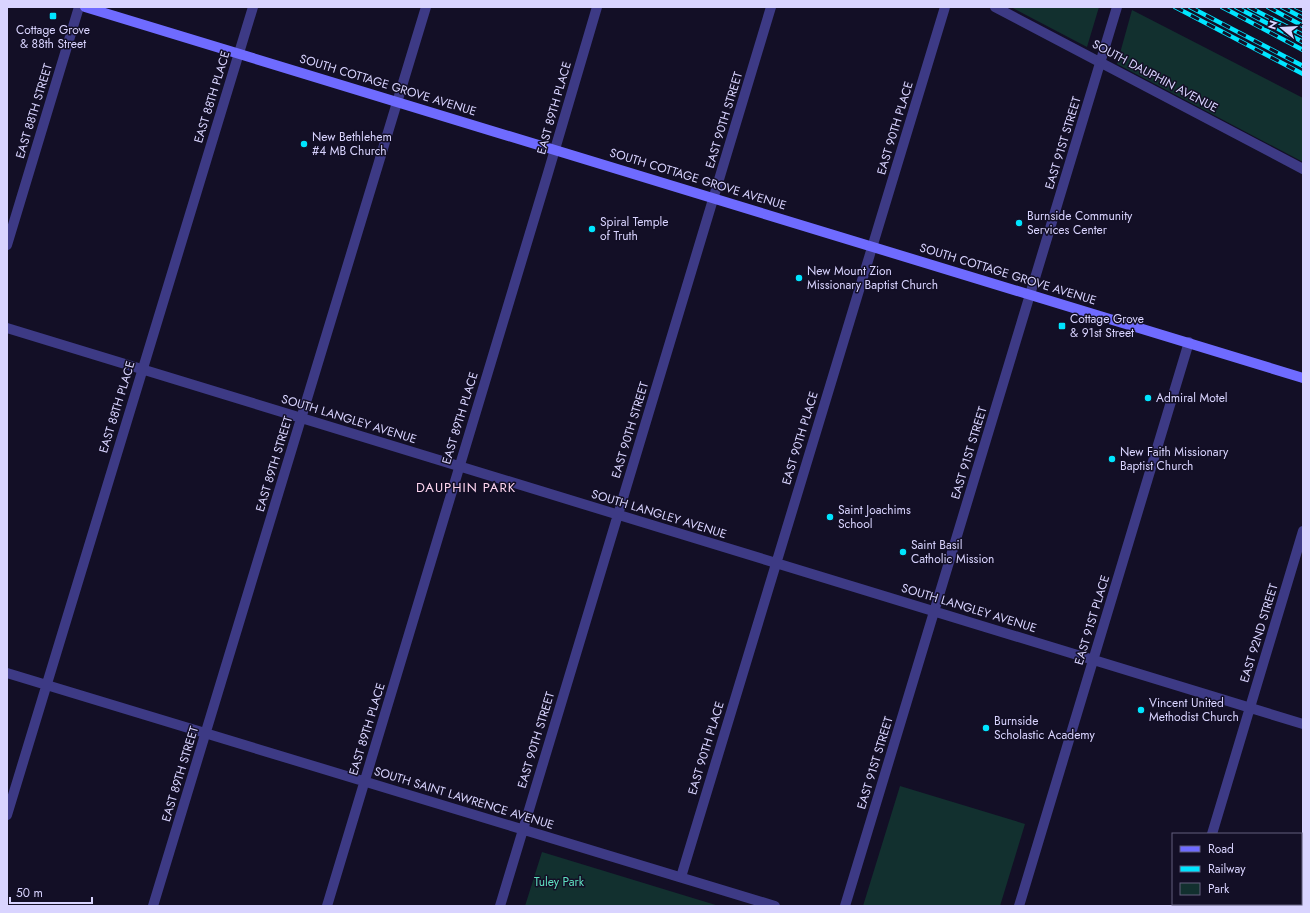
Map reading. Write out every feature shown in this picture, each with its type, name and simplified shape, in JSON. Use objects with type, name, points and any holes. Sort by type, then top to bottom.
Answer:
[{"type":"main road","name":"SOUTH COTTAGE GROVE AVENUE","points":[[85,7],[1189,342],[1303,378]]},
{"type":"street","name":"EAST 88TH STREET","points":[[7,245],[79,7]]},
{"type":"street","name":"EAST 88TH PLACE","points":[[7,815],[253,7]]},
{"type":"street","name":"EAST 89TH STREET","points":[[154,906],[426,7]]},
{"type":"street","name":"EAST 89TH PLACE","points":[[327,906],[597,7]]},
{"type":"street","name":"EAST 90TH STREET","points":[[500,906],[771,7]]},
{"type":"street","name":"EAST 90TH PLACE","points":[[681,877],[775,563],[945,7]]},
{"type":"street","name":"SOUTH DAUPHIN AVENUE","points":[[995,7],[1303,169]]},
{"type":"street","name":"EAST 91ST STREET","points":[[845,906],[1117,7]]},
{"type":"street","name":"SOUTH LANGLEY AVENUE","points":[[7,328],[1303,724]]},
{"type":"street","name":"EAST 91ST PLACE","points":[[1019,906],[1189,342]]},
{"type":"street","name":"EAST 92ND STREET","points":[[1212,833],[1303,531]]},
{"type":"street","name":"SOUTH SAINT LAWRENCE AVENUE","points":[[7,673],[775,906]]},
{"type":"green space","points":[[1011,7],[1099,7],[1087,47]]},
{"type":"green space","points":[[1132,10],[1303,98],[1303,162],[1117,64]]},
{"type":"green space","points":[[900,786],[1025,824],[1000,906],[863,906]]},
{"type":"green space","name":"Tuley Park","points":[[542,852],[719,906],[525,906]]},
{"type":"railway","points":[[1175,7],[1303,74]]},
{"type":"railway","points":[[1190,7],[1303,66]]},
{"type":"railway","points":[[1222,7],[1303,50]]},
{"type":"railway","points":[[1236,7],[1303,42]]},
{"type":"railway","points":[[1249,7],[1303,35]]},
{"type":"railway","points":[[1268,7],[1303,26]]},
{"type":"railway","points":[[1282,7],[1303,18]]},
{"type":"railway","points":[[1296,7],[1303,10]]},
{"type":"place","name":"Cottage Grove & 88th Street","points":[[53,16]]},
{"type":"place","name":"New Bethlehem #4 MB Church","points":[[304,144]]},
{"type":"place","name":"Burnside Community Services Center","points":[[1019,223]]},
{"type":"place","name":"Spiral Temple of Truth","points":[[592,229]]},
{"type":"place","name":"New Mount Zion Missionary Baptist Church","points":[[799,278]]},
{"type":"place","name":"Cottage Grove & 91st Street","points":[[1062,326]]},
{"type":"place","name":"Admiral Motel","points":[[1148,398]]},
{"type":"place","name":"New Faith Missionary Baptist Church","points":[[1112,459]]},
{"type":"place","name":"Saint Joachims School","points":[[830,517]]},
{"type":"place","name":"Saint Basil Catholic Mission","points":[[903,552]]},
{"type":"place","name":"Vincent United Methodist Church","points":[[1141,710]]},
{"type":"place","name":"Burnside Scholastic Academy","points":[[986,728]]},
{"type":"district","name":"DAUPHIN PARK","points":[[466,487]]}]
